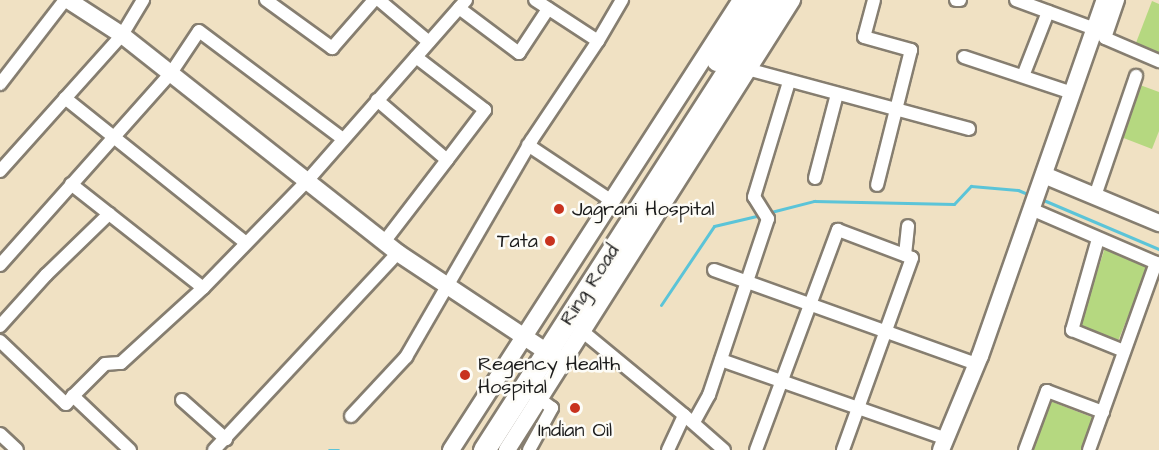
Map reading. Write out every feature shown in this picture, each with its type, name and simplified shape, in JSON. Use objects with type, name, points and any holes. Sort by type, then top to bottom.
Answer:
[{"type":"highway","name":"Ring Road","points":[[484,450],[531,393],[542,349],[755,0]]},
{"type":"highway","name":"Ring Road","points":[[467,450],[542,349],[773,0]]},
{"type":"street","points":[[0,84],[67,0],[122,35],[398,253],[542,349]]},
{"type":"street","points":[[0,171],[122,35],[143,0]]},
{"type":"street","points":[[266,0],[332,48],[374,0]]},
{"type":"street","points":[[380,0],[429,42]]},
{"type":"street","points":[[535,0],[598,41]]},
{"type":"street","points":[[351,416],[406,357],[445,284],[528,145],[598,41],[622,0]]},
{"type":"street","points":[[452,450],[542,349],[612,201],[741,0]]},
{"type":"street","points":[[542,349],[582,331],[792,0]]},
{"type":"street","points":[[874,0],[864,37],[911,50],[876,185]]},
{"type":"street","points":[[1016,0],[1095,28]]},
{"type":"street","points":[[721,360],[858,408],[944,444],[977,363],[1104,0]]},
{"type":"street","points":[[1118,0],[1105,38],[1159,61]]},
{"type":"street","points":[[0,341],[66,404],[105,364],[121,363],[202,288],[307,181],[463,4],[519,53],[549,9]]},
{"type":"street","points":[[1023,76],[1048,12]]},
{"type":"street","points":[[0,265],[171,73],[199,31],[343,139]]},
{"type":"street","points":[[384,242],[485,110],[416,57]]},
{"type":"street","points":[[964,57],[1072,93]]},
{"type":"street","points":[[747,69],[969,129]]},
{"type":"street","points":[[1095,196],[1136,76]]},
{"type":"street","points":[[668,450],[689,418],[721,360],[748,282],[765,214],[754,198],[789,81]]},
{"type":"street","points":[[815,178],[837,94]]},
{"type":"street","points":[[66,98],[112,138],[246,243]]},
{"type":"street","points":[[377,100],[447,160]]},
{"type":"street","points":[[528,145],[612,201]]},
{"type":"street","points":[[71,184],[202,288]]},
{"type":"street","points":[[1037,194],[1095,196],[1159,224]]},
{"type":"street","points":[[1037,194],[1098,239],[1158,263],[1089,450]]},
{"type":"street","points":[[0,326],[109,214]]},
{"type":"street","points":[[905,255],[908,226]]},
{"type":"street","points":[[756,450],[784,382],[838,230],[912,258],[843,450]]},
{"type":"street","points":[[1098,239],[1072,330],[1124,351]]},
{"type":"street","points":[[214,450],[398,253]]},
{"type":"street","points":[[714,270],[977,363]]},
{"type":"street","points":[[582,331],[689,418],[724,450]]},
{"type":"street","points":[[1025,450],[1047,391],[1103,412]]},
{"type":"street","points":[[507,450],[531,393],[552,408],[529,450]]},
{"type":"street","points":[[73,396],[130,450]]},
{"type":"street","points":[[182,400],[226,439]]},
{"type":"street","points":[[0,434],[16,450]]},
{"type":"green space","points":[[1152,1],[1159,4],[1159,59],[1134,48]]},
{"type":"green space","points":[[1140,85],[1159,92],[1159,131],[1152,149],[1121,137]]},
{"type":"green space","points":[[1107,242],[1151,260],[1118,341],[1079,326]]},
{"type":"green space","points":[[1050,401],[1094,418],[1082,450],[1032,450]]},
{"type":"waterway","points":[[767,213],[814,201],[954,204],[971,186],[1018,190],[1032,196]]},
{"type":"waterway","points":[[1041,199],[1159,249]]},
{"type":"waterway","points":[[661,305],[714,226],[761,215]]},
{"type":"waterway","points":[[329,450],[338,450]]},
{"type":"place","name":"Jagrani Hospital","points":[[559,209]]},
{"type":"place","name":"Tata","points":[[550,241]]},
{"type":"place","name":"Regency Health Hospital","points":[[465,375]]},
{"type":"place","name":"Indian Oil","points":[[575,408]]}]
